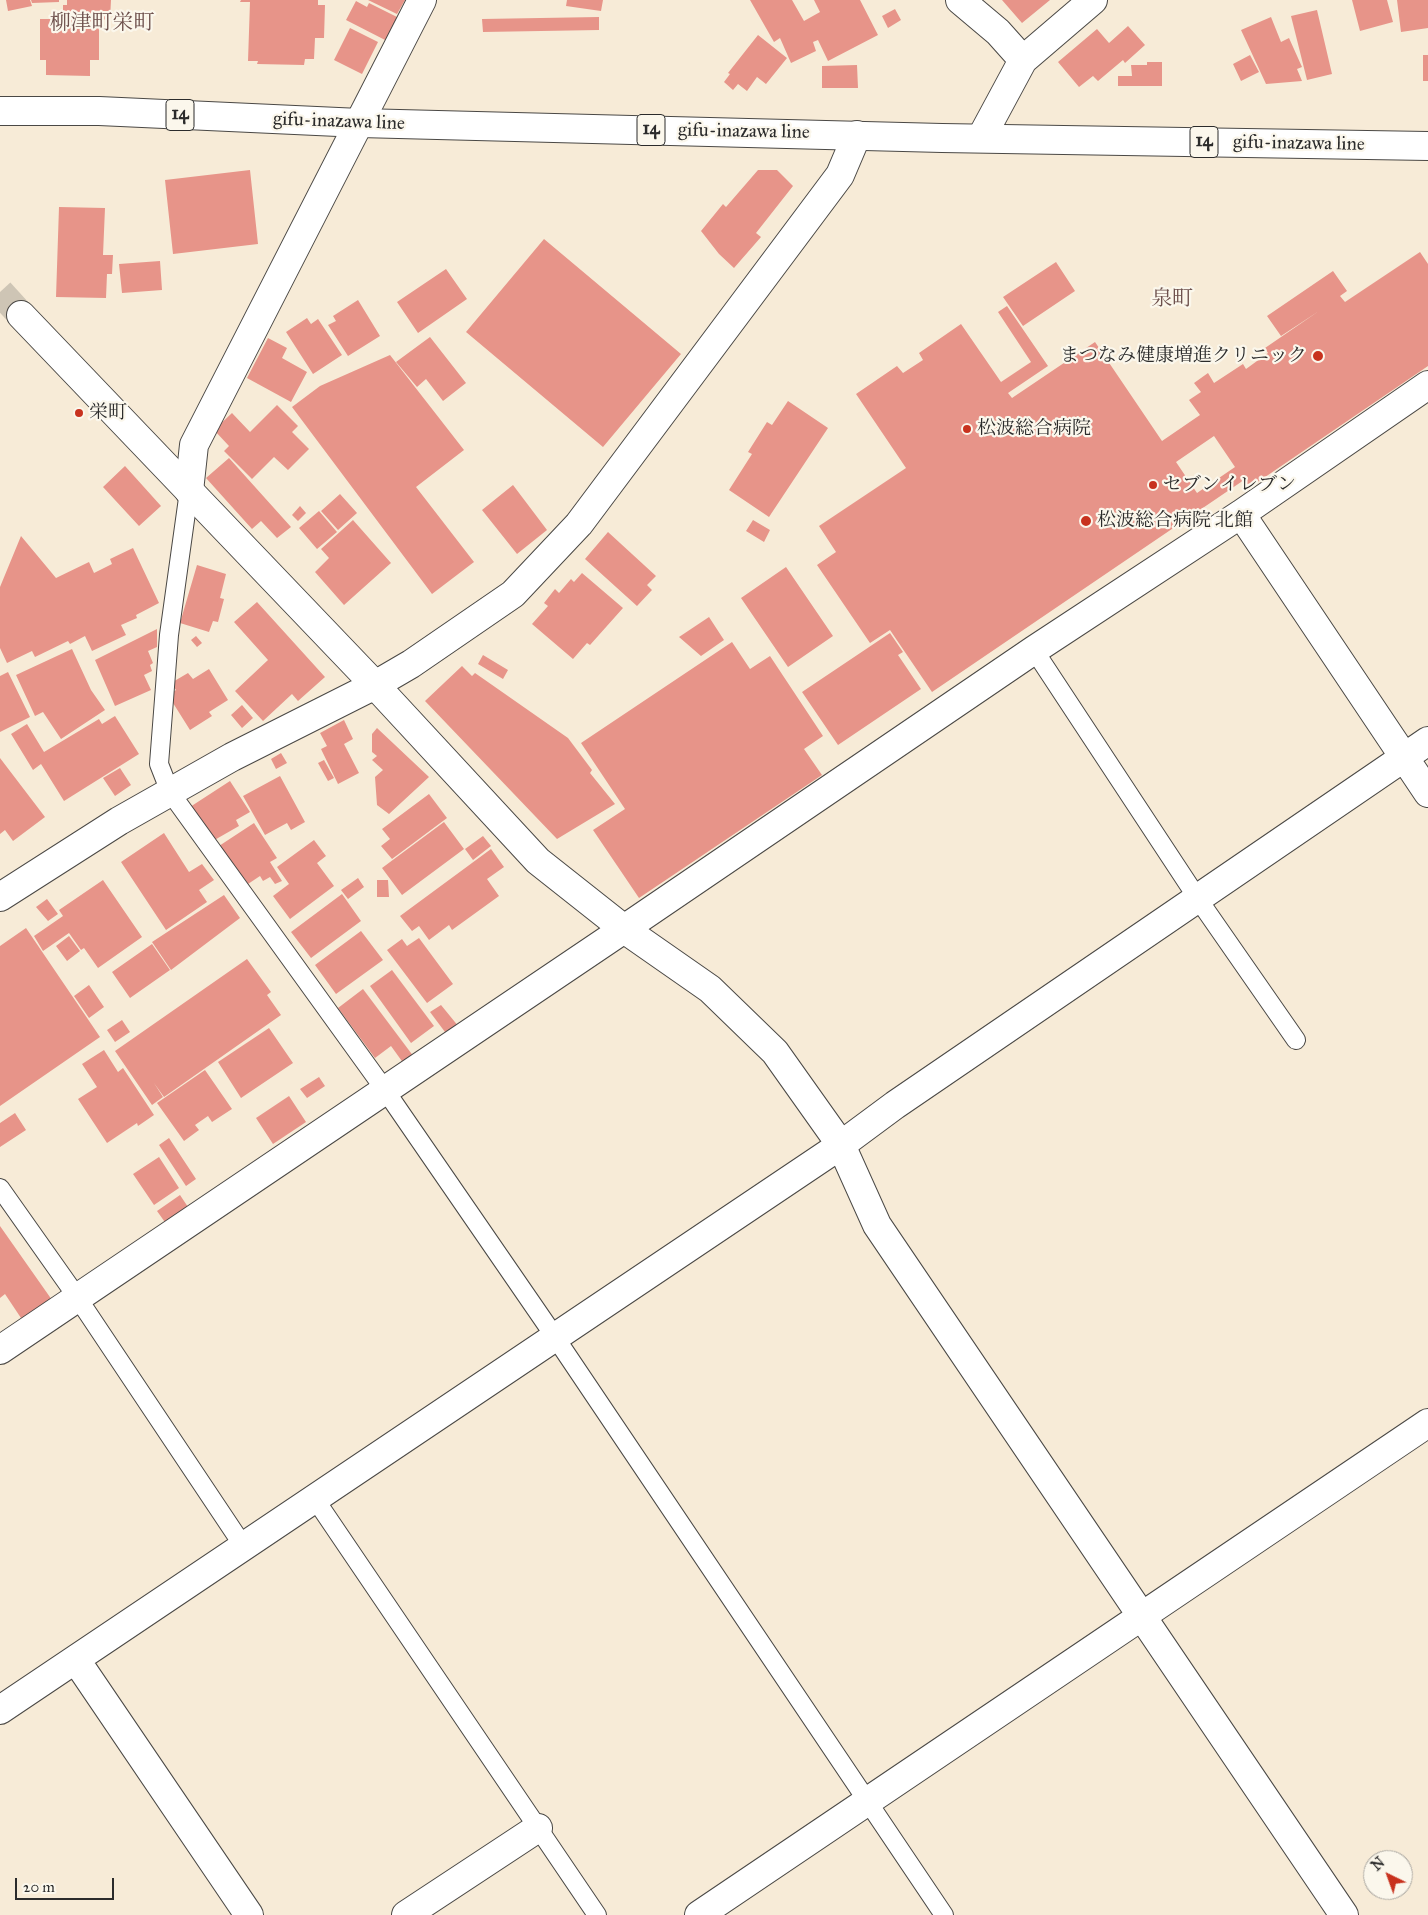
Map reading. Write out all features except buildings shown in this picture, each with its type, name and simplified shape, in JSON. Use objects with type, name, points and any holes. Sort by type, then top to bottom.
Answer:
[{"type":"street","points":[[189,492],[194,445],[422,0]]},
{"type":"street","points":[[960,0],[998,32],[1023,60]]},
{"type":"street","points":[[981,138],[1023,60],[1093,0]]},
{"type":"street","name":"gifu-inazawa line","points":[[0,110],[99,111],[360,123],[981,138],[1428,146]]},
{"type":"street","points":[[0,897],[119,821],[170,792],[232,757],[375,685],[411,664],[513,594],[579,524],[840,175],[857,135]]},
{"type":"street","points":[[21,315],[375,685],[538,861],[624,930],[710,989],[775,1052],[841,1145],[877,1225],[1344,1915]]},
{"type":"street","points":[[0,1350],[624,930],[1034,650],[1241,514],[1428,385]]},
{"type":"street","points":[[1241,514],[1428,794]]},
{"type":"street","points":[[0,1710],[841,1145],[895,1105],[1428,741]]},
{"type":"street","points":[[699,1915],[1428,1424]]},
{"type":"street","points":[[76,1660],[249,1915]]},
{"type":"street","points":[[406,1915],[538,1828]]},
{"type":"lane","points":[[189,492],[168,635],[159,764],[170,792],[384,1090],[555,1337],[944,1915]]},
{"type":"lane","points":[[1034,650],[1198,898],[1296,1040]]},
{"type":"lane","points":[[0,1188],[77,1297],[244,1547]]},
{"type":"lane","points":[[315,1499],[597,1915]]},
{"type":"tunnel","points":[[0,292],[21,315]]},
{"type":"place","name":"まつなみ健康増進クリニック","points":[[1318,356]]},
{"type":"place","name":"栄町","points":[[79,413]]},
{"type":"place","name":"松波総合病院","points":[[967,429]]},
{"type":"place","name":"セブンイレブン","points":[[1153,485]]},
{"type":"place","name":"松波総合病院 北館","points":[[1086,521]]},
{"type":"district","name":"柳津町栄町","points":[[102,24]]},
{"type":"district","name":"泉町","points":[[1172,300]]}]
